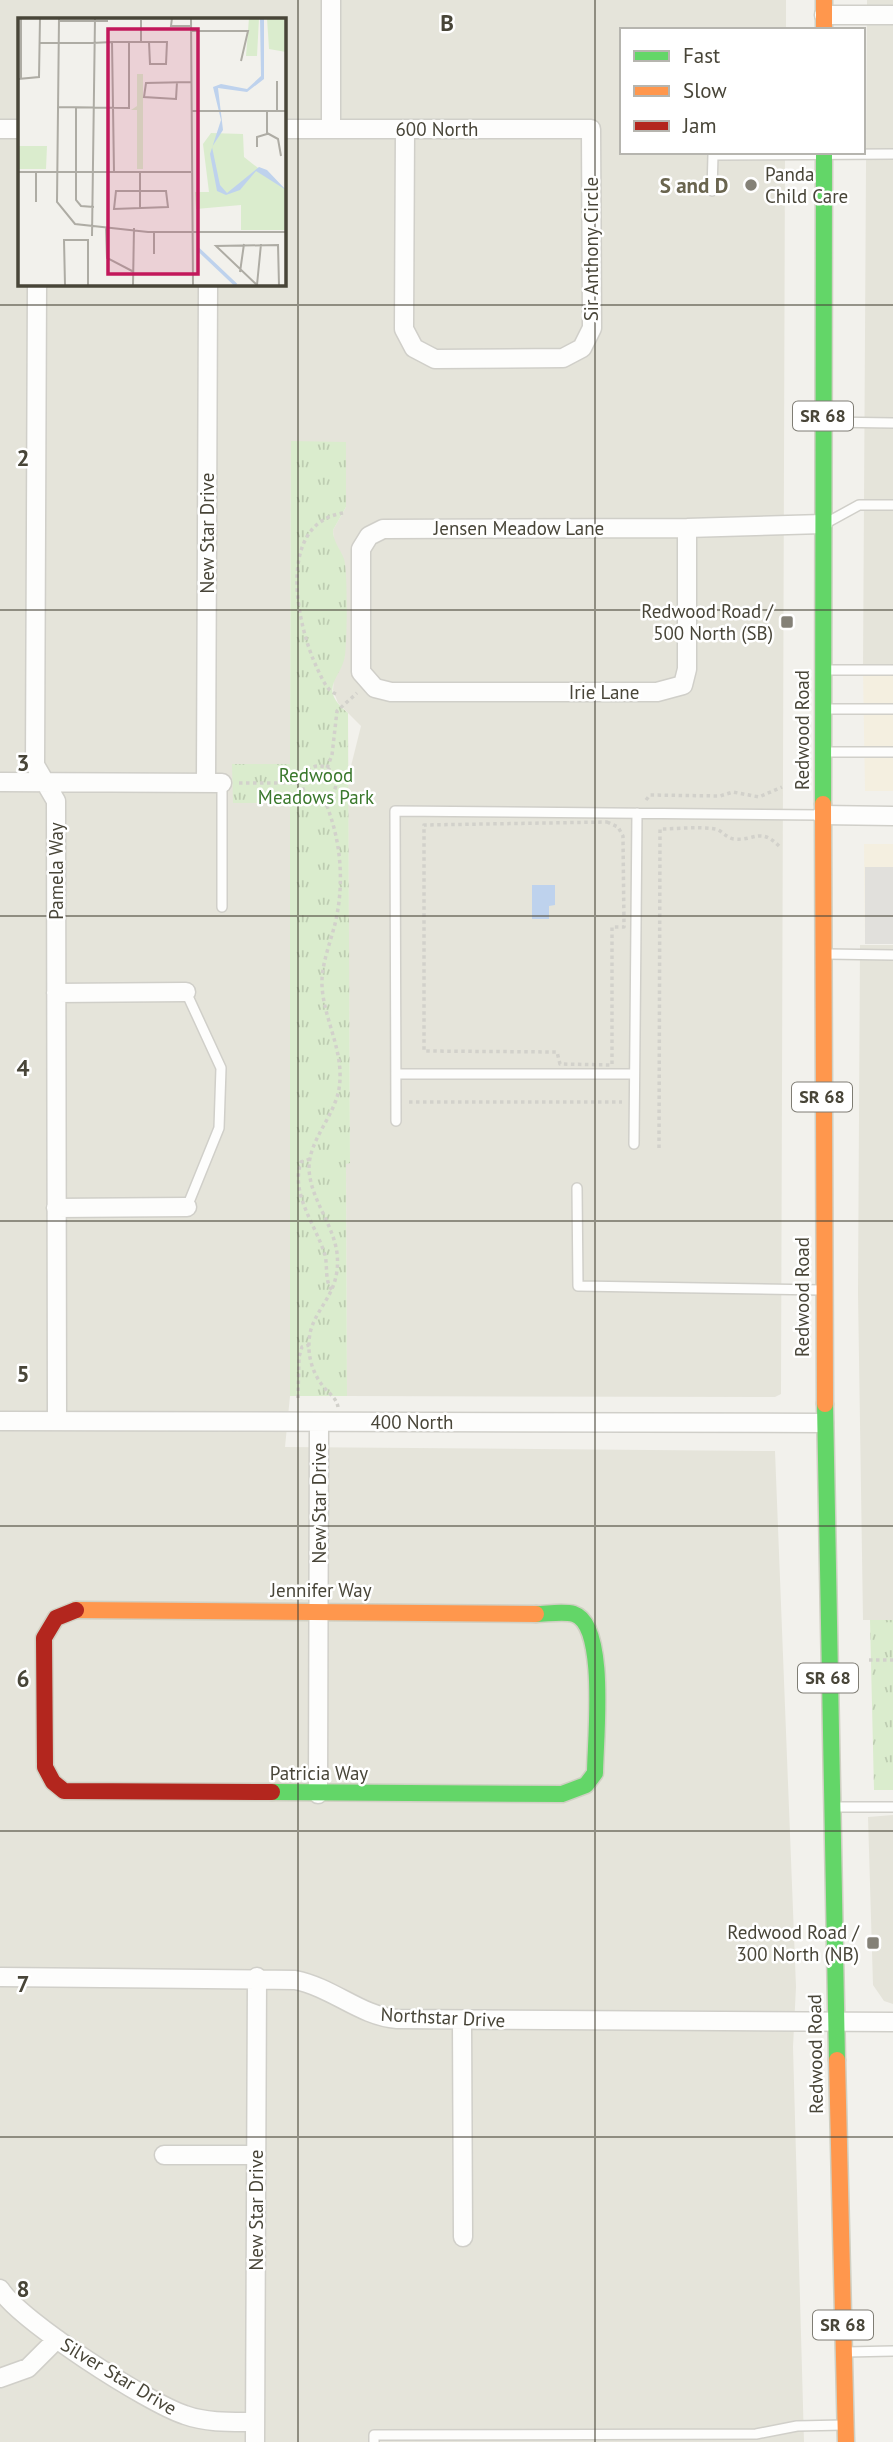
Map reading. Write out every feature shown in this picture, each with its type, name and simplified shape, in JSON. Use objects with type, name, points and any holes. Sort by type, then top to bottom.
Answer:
[{"type":"main road","name":"Redwood Road","points":[[824,154],[824,1423],[846,2434]]},
{"type":"main road","name":"Jennifer Way","points":[[53,1783],[45,1761],[44,1643],[47,1629],[56,1618],[76,1610],[562,1612],[580,1617],[592,1632],[596,1647],[596,1766],[586,1785]]},
{"type":"main road","name":"Patricia Way","points":[[53,1783],[64,1791],[79,1793],[318,1794],[562,1794],[586,1785]]},
{"type":"street","points":[[331,0],[331,129]]},
{"type":"street","points":[[824,15],[893,15]]},
{"type":"street","points":[[0,129],[18,129]]},
{"type":"street","name":"600 North","points":[[285,129],[591,129]]},
{"type":"street","name":"Sir Anthony Circle","points":[[405,129],[404,329],[414,348],[435,359],[563,358],[583,348],[592,328],[591,129]]},
{"type":"street","name":"Pamela Way","points":[[37,285],[36,765],[55,801],[57,1421]]},
{"type":"street","name":"New Star Drive","points":[[208,285],[221,783]]},
{"type":"street","name":"Jensen Meadow Lane","points":[[369,683],[361,672],[360,663],[360,556],[365,541],[375,532],[393,528],[687,528],[823,524]]},
{"type":"street","name":"Irie Lane","points":[[369,683],[391,692],[657,692],[683,685],[687,669],[687,528]]},
{"type":"street","points":[[0,782],[221,783]]},
{"type":"street","points":[[822,816],[893,816]]},
{"type":"street","points":[[56,993],[186,992]]},
{"type":"street","points":[[56,1208],[187,1207]]},
{"type":"street","name":"400 North","points":[[0,1421],[824,1423]]},
{"type":"street","name":"New Star Drive","points":[[318,1794],[319,1422]]},
{"type":"street","name":"Northstar Drive","points":[[0,1977],[257,1977],[312,1983],[336,1993],[368,2012],[387,2018],[893,2022]]},
{"type":"street","name":"New Star Drive","points":[[255,2442],[257,1977]]},
{"type":"street","points":[[462,2020],[463,2237]]},
{"type":"street","points":[[164,2155],[256,2155]]},
{"type":"street","name":"Silver Star Drive","points":[[0,2289],[23,2315],[57,2339],[174,2411],[199,2419],[255,2422]]},
{"type":"street","points":[[0,2378],[27,2368],[57,2339]]},
{"type":"lane","points":[[712,191],[713,155],[893,155]]},
{"type":"lane","points":[[823,422],[893,423]]},
{"type":"lane","points":[[823,524],[859,505],[893,505]]},
{"type":"lane","points":[[823,670],[893,670]]},
{"type":"lane","points":[[823,709],[893,709]]},
{"type":"lane","points":[[823,752],[893,752]]},
{"type":"lane","points":[[221,783],[222,907]]},
{"type":"lane","points":[[396,1121],[395,811],[822,816]]},
{"type":"lane","points":[[634,1144],[637,813]]},
{"type":"lane","points":[[822,954],[893,956]]},
{"type":"lane","points":[[186,992],[221,1068],[219,1128],[187,1207]]},
{"type":"lane","points":[[396,1074],[634,1074]]},
{"type":"lane","points":[[577,1188],[578,1286],[823,1290]]},
{"type":"lane","points":[[831,1807],[893,1807]]},
{"type":"lane","points":[[844,2352],[893,2351]]},
{"type":"lane","points":[[374,2442],[374,2435],[503,2439],[756,2434],[797,2426],[846,2434]]},
{"type":"path","points":[[336,694],[326,684],[302,630],[298,576],[302,547],[313,529],[326,517],[343,513]]},
{"type":"path","points":[[327,768],[332,755],[336,716],[344,703]]},
{"type":"path","points":[[301,783],[310,768],[327,768],[334,776],[335,787],[324,799]]},
{"type":"path","points":[[221,783],[301,783]]},
{"type":"path","points":[[301,783],[309,797],[324,799]]},
{"type":"path","points":[[637,813],[650,795],[720,796],[733,792],[759,797],[782,787]]},
{"type":"path","points":[[324,799],[337,835],[341,859],[338,911],[322,982],[341,1067],[337,1100],[310,1159],[312,1188],[330,1227],[337,1254],[333,1291],[312,1329],[309,1345],[314,1373],[337,1403]]},
{"type":"path","points":[[607,822],[618,827],[623,836],[624,927],[612,927],[612,1065],[560,1064],[557,1052],[424,1051],[424,825],[607,822]]},
{"type":"path","points":[[659,1148],[660,829],[718,829],[730,838],[743,839],[757,834],[771,838],[779,846]]},
{"type":"path","points":[[407,1102],[635,1102]]},
{"type":"path","points":[[310,1159],[301,1162],[299,1186],[324,1255],[327,1282],[333,1291]]},
{"type":"path","points":[[298,1398],[299,1357],[302,1347],[309,1345]]},
{"type":"path","points":[[869,1660],[893,1660]]},
{"type":"shaded area","points":[[0,0],[786,0],[786,28],[620,28],[620,154],[785,154],[781,1394],[775,1397],[347,1396],[346,1163],[350,1163],[348,778],[361,726],[338,703],[333,690],[334,677],[345,656],[345,565],[334,542],[333,530],[346,507],[345,442],[291,442],[290,764],[233,764],[233,802],[290,803],[290,1396],[285,1447],[775,1451],[796,1987],[793,2047],[804,2442],[0,2442]]},
{"type":"shaded area","points":[[867,0],[893,0],[893,670],[863,670]]},
{"type":"shaded area","points":[[863,670],[893,670],[893,791],[865,791]]},
{"type":"shaded area","points":[[864,844],[893,844],[893,944],[865,944]]},
{"type":"shaded area","points":[[865,867],[893,867],[893,944],[865,944]]},
{"type":"shaded area","points":[[860,945],[893,945],[893,1620],[863,1620],[858,1293]]},
{"type":"shaded area","points":[[893,1815],[893,2004],[884,2001],[873,1985],[868,1817]]},
{"type":"green space","name":"Redwood Meadows Park","points":[[291,441],[346,442],[346,507],[333,530],[345,566],[346,648],[343,664],[332,690],[334,697],[348,713],[350,1163],[346,1164],[347,1396],[290,1396],[290,803],[233,803],[232,764],[290,764]]},
{"type":"green space","points":[[870,1620],[893,1620],[893,1790],[874,1790]]},
{"type":"water","points":[[532,885],[555,885],[555,905],[549,906],[549,919],[532,919]]},
{"type":"traffic: fast","points":[[823,804],[824,154]]},
{"type":"traffic: fast","points":[[825,1404],[837,2060]]},
{"type":"traffic: fast","points":[[272,1792],[562,1794],[586,1785],[595,1773],[597,1686],[592,1639],[585,1623],[574,1614],[536,1614]]},
{"type":"traffic: slow","points":[[824,0],[824,28]]},
{"type":"traffic: slow","points":[[823,804],[825,1404]]},
{"type":"traffic: slow","points":[[76,1610],[536,1614]]},
{"type":"traffic: slow","points":[[837,2060],[846,2442]]},
{"type":"traffic: jam","points":[[76,1610],[56,1618],[44,1638],[45,1767],[53,1782],[64,1791],[272,1792]]},
{"type":"place","name":"Panda Child Care","points":[[751,185]]},
{"type":"place","name":"Redwood Road / 500 North (SB)","points":[[787,622]]},
{"type":"place","name":"Redwood Road / 300 North (NB)","points":[[873,1943]]},
{"type":"district","name":"S and D","points":[[694,186]]}]
